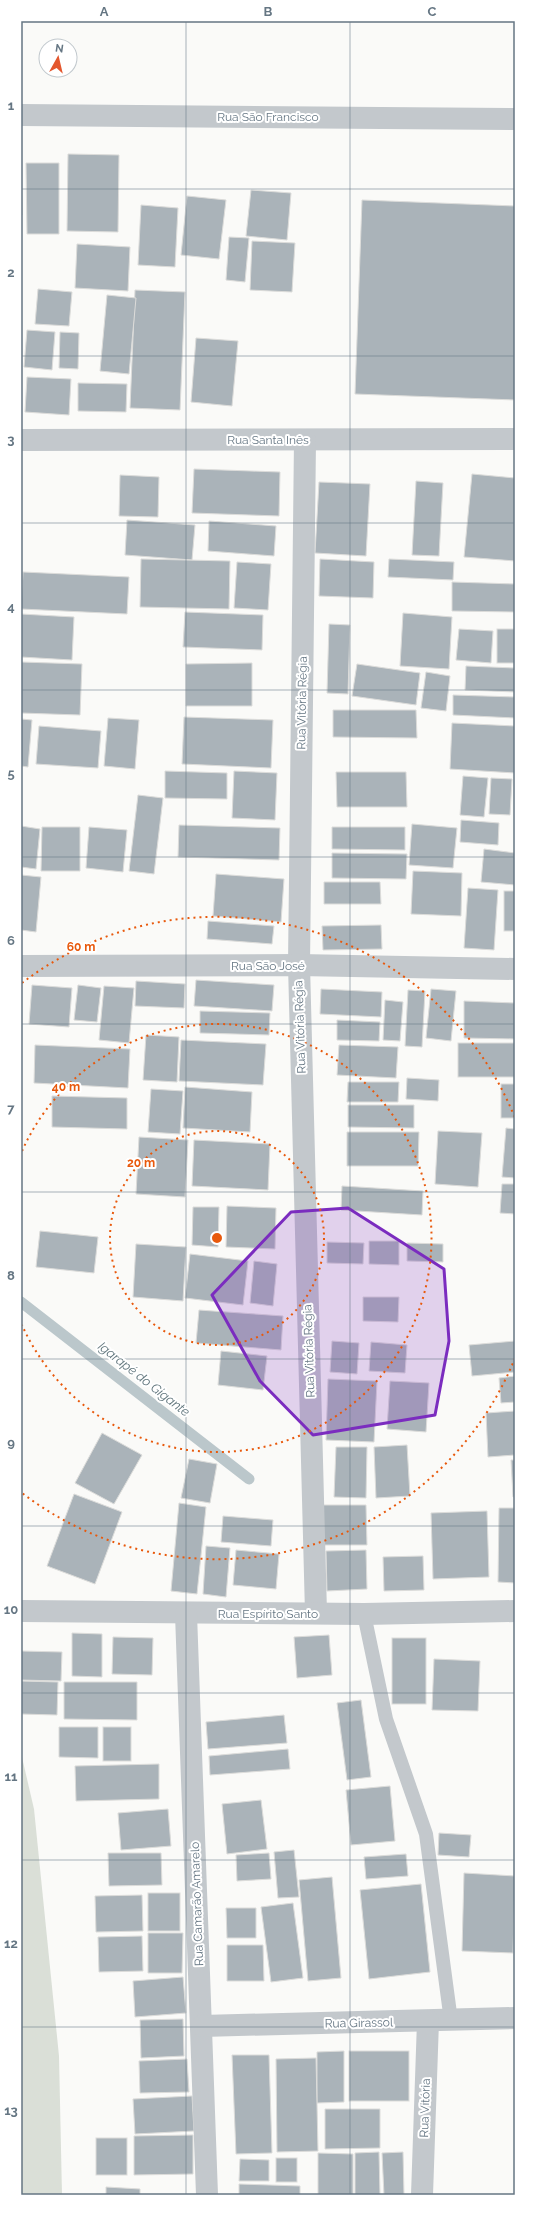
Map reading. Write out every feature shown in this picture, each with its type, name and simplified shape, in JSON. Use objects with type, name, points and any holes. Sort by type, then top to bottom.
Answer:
[{"type":"street","name":"Rua São Francisco","points":[[21,115],[515,119]]},
{"type":"street","name":"Rua Santa Inês","points":[[21,440],[515,439]]},
{"type":"street","name":"Rua Vitória Régia","points":[[305,440],[299,966],[316,1613]]},
{"type":"street","name":"Rua São José","points":[[21,966],[299,966],[515,969]]},
{"type":"street","name":"Rua Espírito Santo","points":[[21,1611],[186,1614],[364,1614],[515,1611]]},
{"type":"street","name":"Rua Camarão Amarelo","points":[[186,1614],[207,2195]]},
{"type":"street","name":"Rua Girassol","points":[[202,2026],[515,2018]]},
{"type":"street","name":"Rua Vitória","points":[[422,2195],[428,2021]]},
{"type":"lane","points":[[364,1614],[386,1719],[426,1834],[451,2020]]},
{"type":"highlighted area","points":[[348,1208],[444,1269],[449,1341],[435,1415],[313,1435],[260,1381],[212,1295],[291,1212]]},
{"type":"shaded area","points":[[21,1753],[34,1809],[59,2056],[62,2195],[21,2195]]},
{"type":"building","points":[[68,154],[119,155],[118,232],[67,231]]},
{"type":"building","points":[[26,163],[59,163],[59,234],[27,234]]},
{"type":"building","points":[[21,170],[22,215],[21,215]]},
{"type":"building","points":[[251,190],[291,193],[287,240],[246,236]]},
{"type":"building","points":[[187,196],[226,200],[219,259],[181,255]]},
{"type":"building","points":[[362,200],[515,206],[515,400],[355,394]]},
{"type":"building","points":[[141,205],[178,208],[175,267],[138,265]]},
{"type":"building","points":[[229,237],[249,238],[245,282],[226,280]]},
{"type":"building","points":[[252,241],[295,243],[292,292],[250,290]]},
{"type":"building","points":[[77,244],[130,247],[128,291],[75,288]]},
{"type":"building","points":[[38,289],[72,292],[69,326],[35,324]]},
{"type":"building","points":[[135,290],[185,292],[180,410],[130,408]]},
{"type":"building","points":[[107,295],[136,298],[129,374],[100,371]]},
{"type":"building","points":[[27,330],[55,332],[52,370],[24,367]]},
{"type":"building","points":[[60,332],[79,333],[78,369],[59,368]]},
{"type":"building","points":[[196,338],[238,341],[232,406],[191,402]]},
{"type":"building","points":[[27,377],[71,379],[69,415],[25,412]]},
{"type":"building","points":[[78,383],[127,384],[126,412],[78,411]]},
{"type":"building","points":[[194,469],[280,472],[279,516],[192,513]]},
{"type":"building","points":[[472,474],[515,478],[515,561],[464,557]]},
{"type":"building","points":[[120,475],[159,477],[158,517],[119,516]]},
{"type":"building","points":[[416,481],[443,483],[439,556],[412,555]]},
{"type":"building","points":[[319,482],[370,484],[366,556],[315,553]]},
{"type":"building","points":[[127,520],[195,525],[192,560],[125,555]]},
{"type":"building","points":[[209,521],[276,526],[274,556],[208,551]]},
{"type":"building","points":[[141,559],[230,561],[229,609],[140,607]]},
{"type":"building","points":[[320,559],[374,562],[373,598],[319,596]]},
{"type":"building","points":[[389,559],[454,562],[453,580],[388,577]]},
{"type":"building","points":[[237,562],[271,564],[268,610],[234,608]]},
{"type":"building","points":[[23,572],[129,577],[127,614],[21,609]]},
{"type":"building","points":[[452,582],[515,584],[515,612],[452,611]]},
{"type":"building","points":[[185,612],[263,615],[262,650],[183,647]]},
{"type":"building","points":[[403,613],[452,617],[449,669],[400,666]]},
{"type":"building","points":[[21,614],[74,617],[72,660],[21,657]]},
{"type":"building","points":[[329,624],[350,625],[348,694],[327,693]]},
{"type":"building","points":[[459,629],[493,631],[491,663],[456,660]]},
{"type":"building","points":[[497,629],[515,629],[515,663],[497,663]]},
{"type":"building","points":[[21,662],[82,664],[80,715],[21,713]]},
{"type":"building","points":[[252,663],[252,706],[186,706],[186,664]]},
{"type":"building","points":[[357,664],[420,673],[416,705],[352,696]]},
{"type":"building","points":[[466,666],[515,668],[515,692],[465,690]]},
{"type":"building","points":[[426,672],[450,676],[446,711],[421,708]]},
{"type":"building","points":[[453,695],[515,697],[515,718],[453,715]]},
{"type":"building","points":[[333,710],[416,710],[417,738],[333,737]]},
{"type":"building","points":[[184,717],[273,720],[271,768],[182,764]]},
{"type":"building","points":[[108,718],[139,720],[135,769],[104,766]]},
{"type":"building","points":[[21,719],[32,720],[28,767],[21,766]]},
{"type":"building","points":[[452,723],[515,726],[515,773],[450,769]]},
{"type":"building","points":[[39,726],[101,731],[98,768],[36,764]]},
{"type":"building","points":[[165,771],[227,773],[227,799],[165,798]]},
{"type":"building","points":[[234,771],[277,773],[275,820],[232,818]]},
{"type":"building","points":[[336,772],[406,772],[407,807],[337,807]]},
{"type":"building","points":[[463,776],[488,778],[484,817],[460,815]]},
{"type":"building","points":[[491,778],[512,779],[510,815],[489,814]]},
{"type":"building","points":[[138,795],[163,798],[154,874],[129,871]]},
{"type":"building","points":[[461,820],[499,823],[498,845],[460,842]]},
{"type":"building","points":[[412,824],[457,828],[453,868],[409,865]]},
{"type":"building","points":[[179,825],[280,828],[279,860],[178,857]]},
{"type":"building","points":[[21,826],[40,829],[36,869],[21,867]]},
{"type":"building","points":[[42,827],[80,827],[80,871],[41,871]]},
{"type":"building","points":[[89,827],[127,830],[123,872],[86,868]]},
{"type":"building","points":[[332,827],[405,827],[405,850],[332,849]]},
{"type":"building","points":[[484,849],[515,853],[515,885],[481,882]]},
{"type":"building","points":[[332,853],[407,854],[406,879],[332,878]]},
{"type":"building","points":[[413,871],[462,873],[461,916],[411,914]]},
{"type":"building","points":[[216,874],[284,879],[281,922],[213,916]]},
{"type":"building","points":[[21,875],[41,877],[36,932],[21,930]]},
{"type":"building","points":[[324,882],[380,882],[381,904],[324,904]]},
{"type":"building","points":[[468,888],[498,890],[494,950],[464,948]]},
{"type":"building","points":[[504,891],[515,891],[515,931],[504,931]]},
{"type":"building","points":[[208,921],[274,926],[272,944],[207,939]]},
{"type":"building","points":[[381,925],[382,949],[323,950],[322,926]]},
{"type":"building","points":[[196,980],[274,985],[272,1011],[194,1006]]},
{"type":"building","points":[[136,981],[185,984],[184,1008],[135,1006]]},
{"type":"building","points":[[32,985],[72,988],[69,1027],[29,1024]]},
{"type":"building","points":[[78,985],[101,988],[97,1022],[74,1020]]},
{"type":"building","points":[[104,986],[134,988],[129,1043],[99,1040]]},
{"type":"building","points":[[321,989],[382,992],[381,1017],[320,1014]]},
{"type":"building","points":[[431,989],[456,991],[451,1041],[426,1038]]},
{"type":"building","points":[[408,990],[425,991],[422,1047],[405,1046]]},
{"type":"building","points":[[385,1000],[403,1002],[400,1041],[383,1040]]},
{"type":"building","points":[[464,1001],[515,1003],[515,1039],[464,1038]]},
{"type":"building","points":[[200,1011],[270,1013],[269,1035],[200,1033]]},
{"type":"building","points":[[337,1020],[380,1022],[379,1041],[337,1040]]},
{"type":"building","points":[[146,1035],[179,1037],[177,1082],[143,1080]]},
{"type":"building","points":[[181,1040],[266,1044],[263,1085],[179,1081]]},
{"type":"building","points":[[458,1043],[515,1043],[515,1077],[458,1077]]},
{"type":"building","points":[[35,1045],[130,1049],[128,1088],[34,1083]]},
{"type":"building","points":[[339,1045],[398,1047],[396,1078],[337,1075]]},
{"type":"building","points":[[407,1078],[439,1080],[438,1101],[406,1099]]},
{"type":"building","points":[[348,1082],[399,1082],[398,1102],[347,1102]]},
{"type":"building","points":[[501,1084],[515,1084],[515,1118],[501,1118]]},
{"type":"building","points":[[185,1087],[252,1092],[250,1132],[183,1128]]},
{"type":"building","points":[[151,1089],[183,1091],[180,1134],[148,1132]]},
{"type":"building","points":[[52,1096],[127,1098],[127,1129],[52,1127]]},
{"type":"building","points":[[348,1105],[414,1105],[414,1128],[348,1127]]},
{"type":"building","points":[[506,1128],[515,1129],[515,1178],[502,1177]]},
{"type":"building","points":[[438,1131],[482,1133],[478,1187],[435,1184]]},
{"type":"building","points":[[347,1132],[419,1132],[418,1166],[347,1166]]},
{"type":"building","points":[[139,1137],[188,1140],[185,1197],[136,1194]]},
{"type":"building","points":[[194,1140],[270,1144],[268,1190],[192,1186]]},
{"type":"building","points":[[502,1184],[515,1184],[515,1214],[500,1213]]},
{"type":"building","points":[[342,1186],[423,1191],[422,1215],[341,1210]]},
{"type":"building","points":[[227,1206],[276,1208],[275,1249],[226,1247]]},
{"type":"building","points":[[193,1207],[219,1207],[218,1247],[192,1245]]},
{"type":"building","points":[[40,1231],[98,1237],[94,1273],[36,1267]]},
{"type":"building","points":[[369,1241],[399,1241],[399,1265],[369,1264]]},
{"type":"building","points":[[327,1242],[364,1243],[363,1264],[327,1263]]},
{"type":"building","points":[[407,1243],[443,1244],[443,1262],[407,1261]]},
{"type":"building","points":[[136,1244],[186,1247],[183,1301],[133,1297]]},
{"type":"building","points":[[190,1254],[248,1261],[243,1305],[185,1298]]},
{"type":"building","points":[[254,1261],[277,1264],[273,1306],[250,1303]]},
{"type":"building","points":[[363,1297],[399,1297],[398,1322],[363,1321]]},
{"type":"building","points":[[199,1310],[283,1316],[281,1350],[196,1343]]},
{"type":"building","points":[[332,1341],[359,1343],[357,1374],[330,1372]]},
{"type":"building","points":[[515,1341],[515,1372],[472,1376],[469,1345]]},
{"type":"building","points":[[371,1342],[407,1345],[405,1373],[369,1371]]},
{"type":"building","points":[[221,1351],[267,1356],[263,1390],[218,1385]]},
{"type":"building","points":[[515,1376],[515,1402],[501,1403],[499,1378]]},
{"type":"building","points":[[328,1379],[377,1381],[374,1442],[326,1440]]},
{"type":"building","points":[[390,1381],[429,1383],[426,1432],[387,1429]]},
{"type":"building","points":[[515,1411],[515,1455],[488,1457],[486,1413]]},
{"type":"building","points":[[102,1433],[142,1455],[114,1504],[75,1483]]},
{"type":"building","points":[[407,1445],[410,1496],[376,1498],[374,1447]]},
{"type":"building","points":[[336,1447],[367,1447],[366,1498],[334,1497]]},
{"type":"building","points":[[189,1459],[217,1464],[210,1503],[181,1498]]},
{"type":"building","points":[[511,1460],[515,1460],[515,1497],[513,1497]]},
{"type":"building","points":[[74,1494],[122,1512],[95,1584],[47,1566]]},
{"type":"building","points":[[179,1503],[206,1507],[197,1594],[171,1591]]},
{"type":"building","points":[[322,1505],[366,1505],[367,1545],[323,1545]]},
{"type":"building","points":[[499,1508],[515,1508],[515,1583],[498,1582]]},
{"type":"building","points":[[487,1511],[489,1577],[433,1579],[431,1513]]},
{"type":"building","points":[[223,1516],[273,1520],[271,1546],[221,1542]]},
{"type":"building","points":[[206,1546],[230,1548],[226,1597],[203,1594]]},
{"type":"building","points":[[236,1550],[279,1554],[276,1589],[233,1585]]},
{"type":"building","points":[[366,1550],[367,1589],[327,1591],[326,1551]]},
{"type":"building","points":[[423,1556],[424,1590],[384,1591],[383,1557]]},
{"type":"building","points":[[72,1633],[102,1634],[102,1677],[72,1676]]},
{"type":"building","points":[[329,1635],[332,1675],[297,1678],[294,1637]]},
{"type":"building","points":[[113,1637],[153,1638],[152,1675],[112,1674]]},
{"type":"building","points":[[392,1638],[426,1638],[426,1704],[392,1704]]},
{"type":"building","points":[[21,1651],[62,1652],[61,1681],[21,1680]]},
{"type":"building","points":[[434,1659],[480,1661],[478,1711],[432,1710]]},
{"type":"building","points":[[21,1681],[58,1682],[57,1715],[21,1714]]},
{"type":"building","points":[[64,1682],[137,1682],[137,1720],[64,1719]]},
{"type":"building","points":[[361,1700],[371,1777],[347,1780],[337,1703]]},
{"type":"building","points":[[284,1715],[287,1743],[208,1749],[206,1722]]},
{"type":"building","points":[[59,1727],[98,1727],[98,1758],[59,1757]]},
{"type":"building","points":[[103,1727],[131,1727],[131,1761],[103,1761]]},
{"type":"building","points":[[288,1749],[290,1769],[210,1775],[209,1756]]},
{"type":"building","points":[[159,1764],[159,1799],[76,1801],[75,1766]]},
{"type":"building","points":[[390,1786],[395,1841],[351,1845],[346,1790]]},
{"type":"building","points":[[261,1800],[267,1849],[227,1854],[222,1804]]},
{"type":"building","points":[[168,1809],[171,1846],[121,1850],[118,1813]]},
{"type":"building","points":[[439,1833],[471,1835],[469,1857],[438,1855]]},
{"type":"building","points":[[294,1850],[299,1897],[278,1898],[274,1852]]},
{"type":"building","points":[[108,1853],[161,1853],[162,1885],[109,1886]]},
{"type":"building","points":[[269,1853],[271,1879],[237,1881],[236,1855]]},
{"type":"building","points":[[406,1854],[408,1876],[366,1879],[364,1857]]},
{"type":"building","points":[[464,1873],[515,1876],[513,1953],[462,1951]]},
{"type":"building","points":[[332,1877],[341,1978],[308,1981],[299,1880]]},
{"type":"building","points":[[421,1884],[430,1972],[369,1979],[360,1890]]},
{"type":"building","points":[[148,1893],[180,1893],[180,1931],[148,1931]]},
{"type":"building","points":[[142,1895],[143,1931],[96,1932],[95,1896]]},
{"type":"building","points":[[293,1903],[303,1978],[271,1982],[261,1907]]},
{"type":"building","points":[[226,1908],[256,1908],[256,1938],[227,1938]]},
{"type":"building","points":[[148,1933],[183,1933],[182,1973],[148,1973]]},
{"type":"building","points":[[142,1936],[143,1971],[99,1972],[98,1937]]},
{"type":"building","points":[[227,1945],[263,1945],[264,1981],[227,1981]]},
{"type":"building","points":[[183,1977],[186,2013],[135,2017],[133,1981]]},
{"type":"building","points":[[183,2019],[184,2056],[141,2058],[140,2020]]},
{"type":"building","points":[[344,2051],[344,2102],[317,2103],[317,2052]]},
{"type":"building","points":[[349,2051],[409,2051],[409,2101],[349,2101]]},
{"type":"building","points":[[232,2055],[269,2055],[272,2153],[236,2154]]},
{"type":"building","points":[[316,2058],[318,2151],[277,2152],[276,2059]]},
{"type":"building","points":[[187,2059],[189,2092],[140,2093],[139,2061]]},
{"type":"building","points":[[192,2096],[194,2131],[135,2134],[133,2099]]},
{"type":"building","points":[[325,2109],[380,2109],[380,2148],[325,2149]]},
{"type":"building","points":[[193,2135],[193,2174],[134,2175],[134,2136]]},
{"type":"building","points":[[96,2138],[127,2138],[127,2175],[96,2175]]},
{"type":"building","points":[[379,2152],[380,2195],[355,2195],[355,2153]]},
{"type":"building","points":[[403,2152],[404,2195],[384,2195],[382,2153]]},
{"type":"building","points":[[318,2153],[353,2154],[353,2195],[318,2195]]},
{"type":"building","points":[[276,2158],[297,2158],[297,2182],[276,2182]]},
{"type":"building","points":[[240,2159],[269,2160],[269,2181],[239,2181]]},
{"type":"building","points":[[239,2184],[300,2186],[300,2195],[239,2195]]},
{"type":"building","points":[[106,2187],[140,2189],[140,2195],[106,2195]]},
{"type":"waterway","name":"Igarapé do Gigante","points":[[21,1302],[249,1479]]}]
